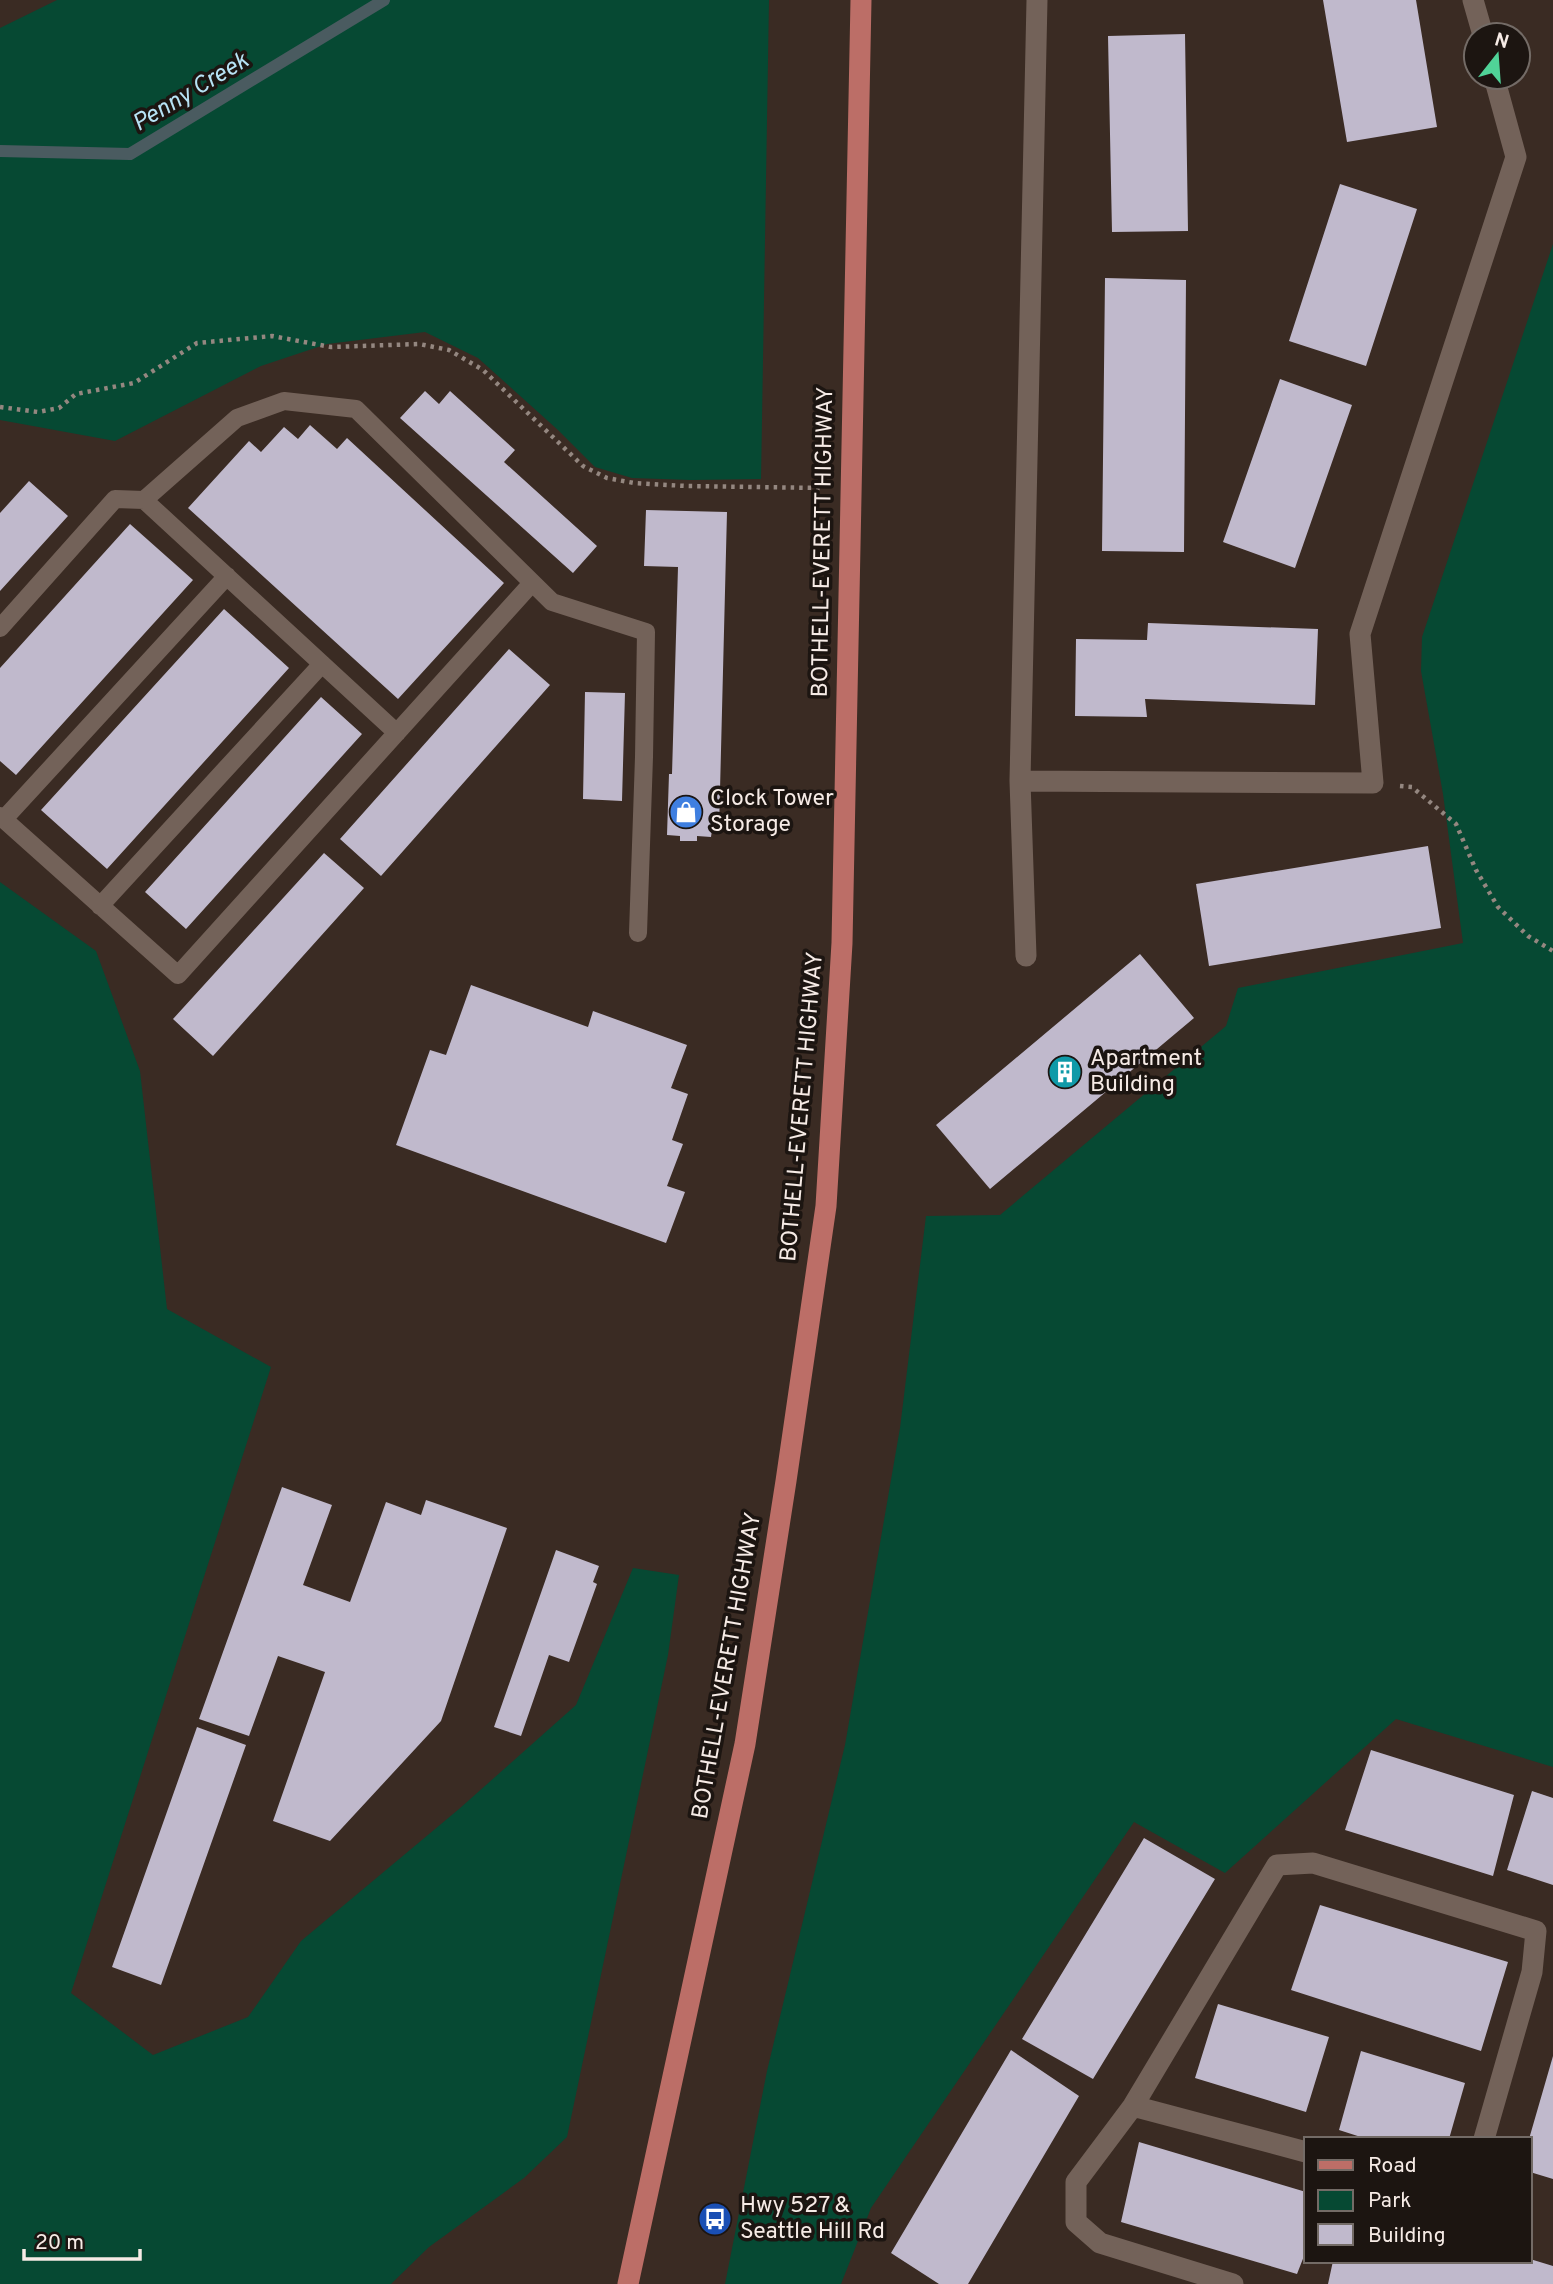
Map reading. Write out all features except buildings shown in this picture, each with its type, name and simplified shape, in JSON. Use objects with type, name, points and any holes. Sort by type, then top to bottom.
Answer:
[{"type":"main road","name":"BOTHELL-EVERETT HIGHWAY","points":[[628,2284],[745,1744],[825,1206],[842,943],[861,0]]},
{"type":"street","points":[[1026,956],[1020,781],[1037,0]]},
{"type":"street","points":[[1473,0],[1479,21]]},
{"type":"street","points":[[1020,781],[1373,783],[1360,634],[1516,157],[1498,91]]},
{"type":"street","points":[[1233,2284],[1100,2244],[1076,2222],[1076,2182],[1132,2106],[1277,1865],[1313,1863],[1536,1931],[1532,1972],[1484,2137]]},
{"type":"street","points":[[1132,2106],[1304,2151]]},
{"type":"lane","points":[[144,500],[237,418],[284,401],[356,409],[552,603],[646,632],[645,757],[638,933]]},
{"type":"lane","points":[[0,628],[114,499],[144,500],[397,733]]},
{"type":"lane","points":[[227,576],[2,817],[178,975],[532,583]]},
{"type":"lane","points":[[100,906],[322,664]]},
{"type":"path","points":[[724,486],[851,489]]},
{"type":"path","points":[[1373,783],[1412,788],[1456,824],[1476,870],[1498,907],[1528,936],[1553,951]]},
{"type":"green space","points":[[57,0],[769,0],[761,479],[632,478],[595,467],[478,358],[425,332],[327,344],[261,366],[115,441],[0,420],[0,28]]},
{"type":"green space","points":[[1553,244],[1553,1767],[1396,1719],[1225,1873],[1134,1822],[871,2208],[841,2284],[725,2284],[767,2071],[845,1745],[900,1428],[926,1216],[1000,1215],[1226,1026],[1238,988],[1463,943],[1443,794],[1421,671],[1422,637]]},
{"type":"green space","points":[[0,882],[96,951],[140,1071],[167,1309],[271,1367],[71,1993],[153,2055],[248,2017],[301,1941],[459,1809],[576,1705],[633,1568],[679,1575],[668,1655],[567,2137],[524,2178],[429,2247],[391,2284],[0,2284]]},
{"type":"waterway","name":"Penny Creek","points":[[0,151],[130,154],[384,0]]},
{"type":"place","name":"Clock Tower Storage","points":[[686,812]]},
{"type":"place","name":"Apartment Building","points":[[1065,1072]]},
{"type":"place","name":"Hwy 527 & Seattle Hill Rd","points":[[715,2219]]}]
